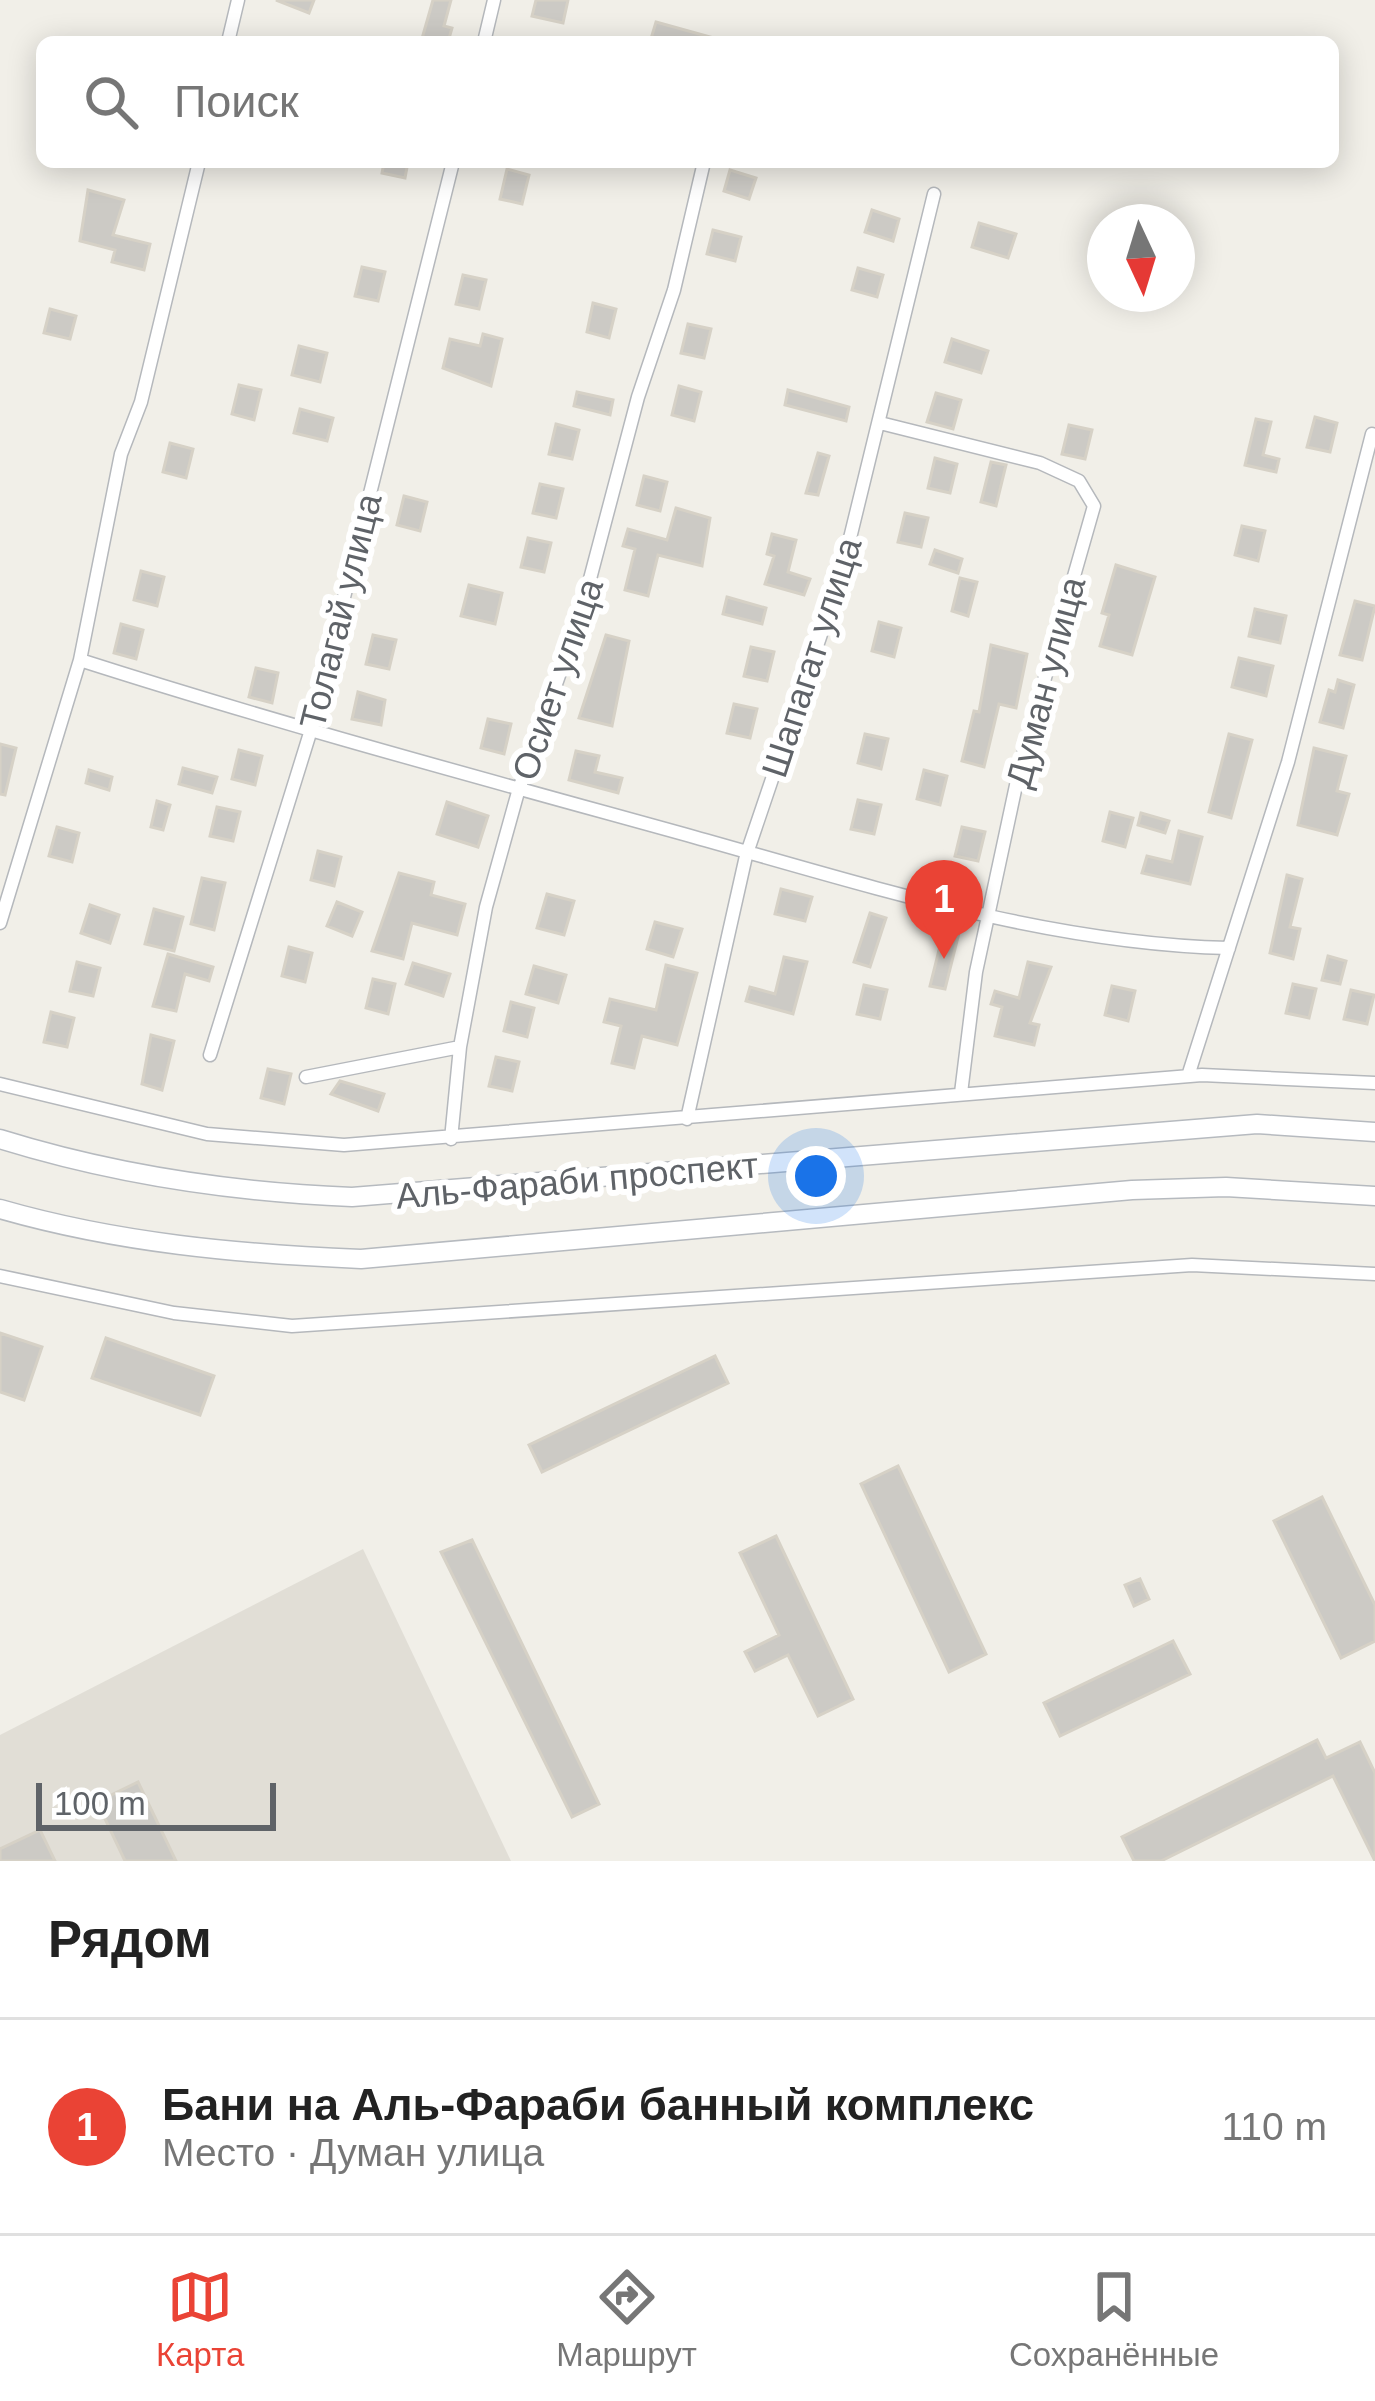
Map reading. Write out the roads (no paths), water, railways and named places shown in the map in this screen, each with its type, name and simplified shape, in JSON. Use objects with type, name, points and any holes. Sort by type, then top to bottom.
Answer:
[{"type":"street","points":[[229,36],[238,0]]},
{"type":"street","points":[[485,36],[494,0]]},
{"type":"street","points":[[0,923],[80,660],[121,454],[141,402],[198,168]]},
{"type":"street","name":"Толагай улица","points":[[210,1055],[310,733],[452,168]]},
{"type":"street","name":"Осиет улица","points":[[451,1138],[460,1047],[486,907],[518,792],[581,613],[638,398],[674,290],[703,168]]},
{"type":"street","name":"Шапагат улица","points":[[688,1119],[746,856],[841,575],[934,194]]},
{"type":"street","name":"Думан улица","points":[[880,423],[1040,463],[1079,481],[1094,506],[1021,762],[976,972],[961,1093]]},
{"type":"street","points":[[1188,1076],[1288,762],[1372,434]]},
{"type":"street","points":[[80,660],[310,733],[746,856],[1074,933],[1229,948]]},
{"type":"street","points":[[306,1077],[460,1047]]},
{"type":"street","points":[[0,1084],[207,1133],[275,1143],[344,1145],[1188,1076],[1316,1076],[1375,1083]]},
{"type":"street","name":"Аль-Фараби проспект","points":[[0,1139],[126,1174],[239,1193],[352,1197],[1257,1124],[1375,1132]]},
{"type":"street","name":"Аль-Фараби проспект","points":[[0,1209],[217,1251],[361,1259],[1132,1190],[1226,1187],[1375,1196]]},
{"type":"street","points":[[0,1276],[174,1312],[292,1326],[1192,1264],[1375,1274]]},
{"type":"place","name":"Бани на Аль-Фараби банный комплекс","points":[[944,959]]}]
